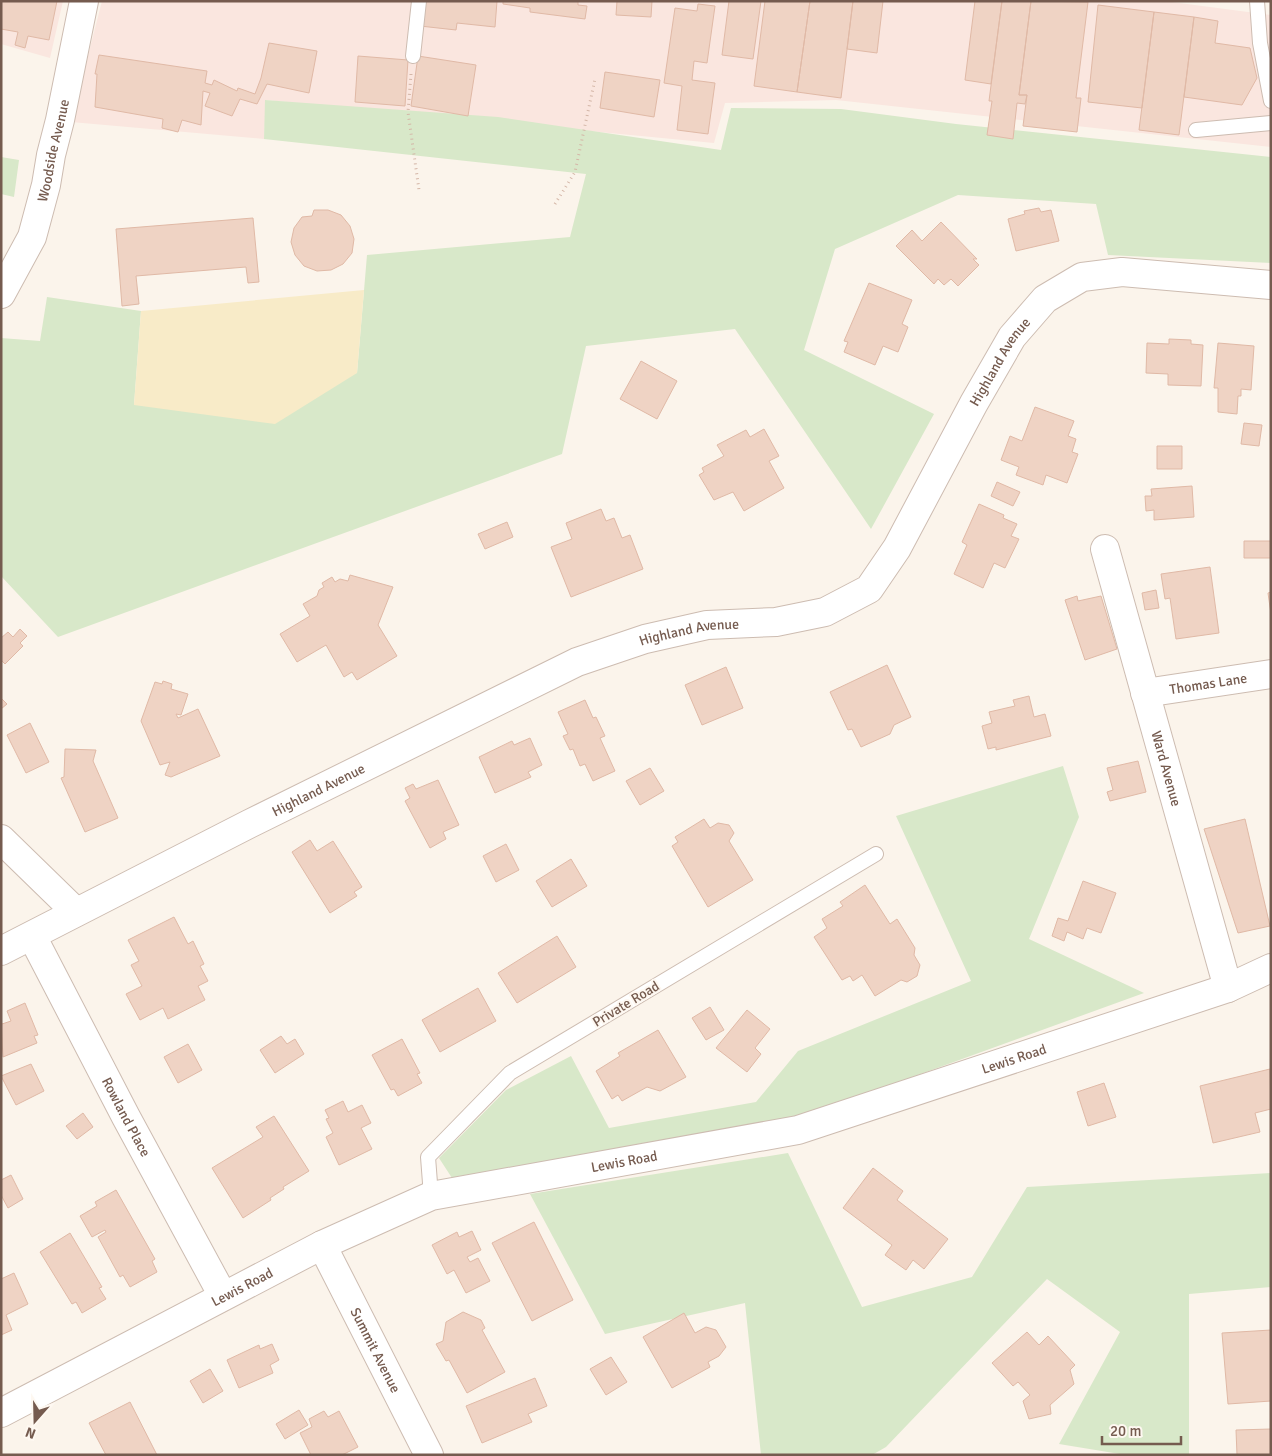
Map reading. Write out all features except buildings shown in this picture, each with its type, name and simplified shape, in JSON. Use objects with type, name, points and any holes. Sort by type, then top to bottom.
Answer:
[{"type":"street","name":"Woodside Avenue","points":[[1,294],[32,237],[46,185],[84,1]]},
{"type":"street","name":"Highland Avenue","points":[[1,951],[248,824],[577,662],[645,639],[707,624],[776,622],[826,612],[869,589],[897,548],[974,403],[1012,337],[1045,299],[1082,277],[1122,272],[1271,284]]},
{"type":"street","name":"Ward Avenue","points":[[1105,549],[1228,988]]},
{"type":"street","name":"Thomas Lane","points":[[1144,693],[1271,674]]},
{"type":"street","points":[[1,838],[76,912]]},
{"type":"street","name":"Rowland Place","points":[[32,936],[126,1117],[223,1296]]},
{"type":"street","name":"Lewis Road","points":[[1,1413],[322,1245],[431,1196],[798,1130],[1228,988],[1271,968]]},
{"type":"street","name":"Summit Avenue","points":[[322,1245],[429,1455]]},
{"type":"lane","points":[[413,56],[419,1]]},
{"type":"lane","points":[[1257,1],[1260,43],[1271,101]]},
{"type":"lane","points":[[1196,130],[1271,123]]},
{"type":"lane","name":"Private Road","points":[[431,1196],[428,1157],[510,1073],[876,854]]},
{"type":"path","points":[[413,56],[408,112],[418,190]]},
{"type":"path","points":[[555,204],[576,172],[595,79]]},
{"type":"shaded area","points":[[1,1],[63,1],[50,58],[1,44]]},
{"type":"shaded area","points":[[102,1],[1164,1],[1271,15],[1271,147],[836,100],[725,103],[714,143],[266,100],[264,139],[71,122]]},
{"type":"green space","points":[[265,100],[498,117],[721,150],[731,108],[841,109],[956,124],[1271,157],[1271,263],[1108,255],[1096,204],[958,195],[835,249],[804,350],[934,414],[871,529],[735,329],[586,346],[562,454],[58,637],[1,576],[1,338],[40,341],[47,297],[141,311],[134,405],[357,373],[367,255],[570,237],[586,174],[264,139]]},
{"type":"green space","points":[[1,157],[19,160],[14,197],[1,194]]},
{"type":"green space","points":[[1063,766],[1079,817],[1029,939],[1144,993],[791,1121],[452,1178],[439,1158],[506,1090],[571,1056],[609,1128],[756,1102],[798,1051],[971,981],[896,816]]},
{"type":"green space","points":[[788,1153],[862,1307],[972,1277],[1027,1187],[1271,1173],[1271,1287],[1189,1294],[1189,1455],[1126,1455],[1059,1444],[1120,1332],[1047,1279],[886,1447],[872,1455],[761,1455],[745,1303],[605,1334],[530,1194]]},
{"type":"sand","points":[[364,290],[357,373],[275,424],[134,405],[141,311]]}]
